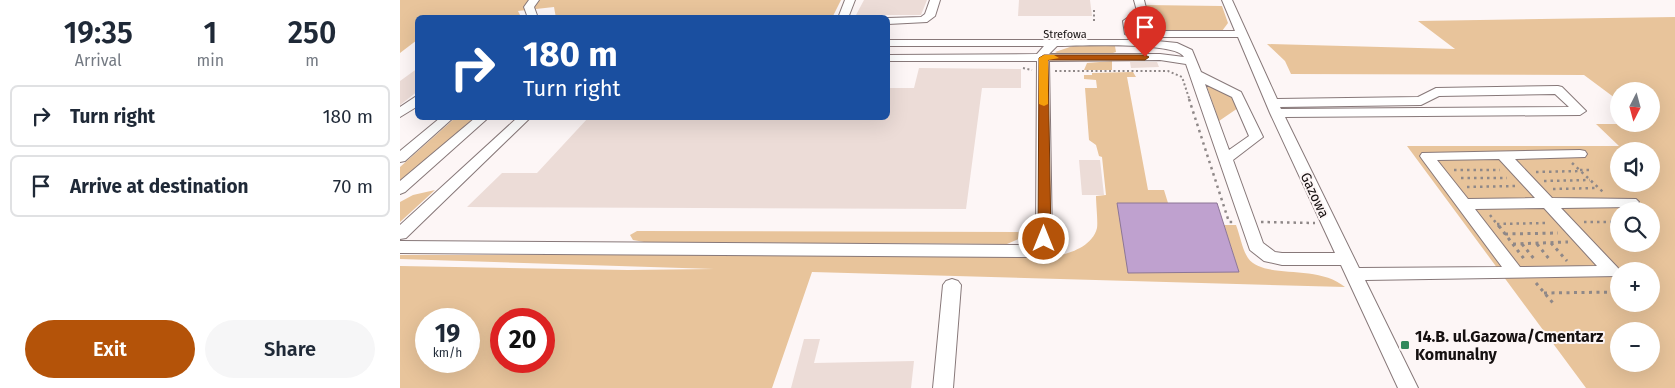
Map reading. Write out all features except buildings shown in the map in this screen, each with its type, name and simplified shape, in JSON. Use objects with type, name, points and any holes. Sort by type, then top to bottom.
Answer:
[{"type":"street","points":[[532,15],[529,7],[534,0]]},
{"type":"street","points":[[844,15],[850,0]]},
{"type":"street","points":[[890,21],[923,20],[930,16],[935,0]]},
{"type":"street","points":[[1130,34],[1128,21],[1142,12],[1139,0]]},
{"type":"street","name":"Gazowa","points":[[1226,0],[1274,108],[1408,388]]},
{"type":"street","name":"Strefowa","points":[[890,33],[1046,50],[1130,34],[1242,34]]},
{"type":"street","points":[[890,43],[1160,57],[1193,67],[1237,96],[1244,106],[1256,136],[1225,159]]},
{"type":"street","points":[[890,58],[1147,43],[1177,46],[1188,52],[1256,246],[1270,256],[1349,266],[1527,268],[1612,272],[1584,242],[1537,179],[1503,162]]},
{"type":"street","points":[[400,247],[1029,250],[1044,239],[1046,50]]},
{"type":"street","points":[[1558,90],[1580,111],[1274,108],[1421,101],[1436,92],[1558,90]]},
{"type":"street","points":[[400,114],[415,102]]},
{"type":"street","points":[[400,158],[445,120]]},
{"type":"street","points":[[400,189],[480,120]]},
{"type":"street","points":[[400,234],[522,120]]},
{"type":"street","points":[[400,142],[419,142]]},
{"type":"street","points":[[1527,268],[1463,204],[1427,156],[1503,162],[1562,154],[1580,154]]},
{"type":"street","points":[[1463,204],[1550,196],[1630,202]]},
{"type":"street","points":[[943,388],[952,286]]},
{"type":"path","points":[[1094,10],[1094,21]]},
{"type":"path","points":[[1017,68],[1024,68],[1024,70],[1046,50],[1168,71],[1182,77],[1229,222],[1328,223]]},
{"type":"path","points":[[1562,154],[1608,197],[1598,197]]},
{"type":"path","points":[[1454,170],[1503,162]]},
{"type":"path","points":[[1467,187],[1537,179],[1591,170]]},
{"type":"path","points":[[1461,178],[1509,178]]},
{"type":"path","points":[[1537,179],[1590,180]]},
{"type":"path","points":[[1550,196],[1599,188]]},
{"type":"path","points":[[1500,239],[1558,233]]},
{"type":"path","points":[[1500,239],[1512,244],[1584,242]]},
{"type":"path","points":[[1551,243],[1567,261]]},
{"type":"path","points":[[1512,244],[1544,293],[1553,303]]},
{"type":"path","points":[[1522,244],[1527,268]]},
{"type":"path","points":[[1536,244],[1552,262]]},
{"type":"path","points":[[1544,293],[1610,292]]},
{"type":"shaded area","points":[[400,0],[841,0],[834,15],[555,15],[554,7],[518,11],[520,15],[415,15],[415,42],[400,53]]},
{"type":"shaded area","points":[[1144,5],[1222,6],[1228,23],[1222,31],[1152,30]]},
{"type":"shaded area","points":[[1675,17],[1675,388],[1586,388],[1407,146],[1610,146],[1610,192],[1660,192],[1660,142],[1615,142],[1596,124],[1610,124],[1610,132],[1660,132],[1660,82],[1610,82],[1610,94],[1584,75],[1291,74],[1285,61],[1267,44],[1455,49],[1418,21]]},
{"type":"shaded area","points":[[1073,46],[1115,46],[1116,52],[1110,54],[1059,54],[1055,52]]},
{"type":"shaded area","points":[[1112,61],[1112,70],[1084,70],[1087,63]]},
{"type":"shaded area","points":[[1133,72],[1136,77],[1127,77],[1148,190],[1164,190],[1168,203],[1118,203],[1239,272],[1224,225],[1236,225],[1246,254],[1255,265],[1278,271],[1320,275],[1345,287],[812,272],[772,388],[400,388],[400,266],[628,270],[714,269],[400,259],[400,255],[1060,255],[1072,252],[1087,243],[1095,234],[1097,228],[1096,196],[1106,195],[1102,157],[1099,156],[1096,145],[1089,140],[1085,88],[1097,88],[1096,80],[1084,79],[1084,75],[1092,75],[1092,73]]},
{"type":"shaded area","points":[[1206,84],[1232,97],[1238,108],[1219,121]]},
{"type":"shaded area","points":[[453,120],[472,120],[400,182],[400,167]]},
{"type":"shaded area","points":[[435,190],[400,222],[400,202],[413,195]]},
{"type":"shaded area","points":[[1117,203],[1217,203],[1239,272],[1128,273]]},
{"type":"shaded area","points":[[637,231],[1017,232],[1023,233],[1023,237],[1007,244],[644,242],[633,240],[630,235]]},
{"type":"slow traffic","points":[[1044,104],[1044,58],[1054,58]]},
{"type":"place","name":"14.B. ul.Gazowa/Cmentarz Komunalny","points":[[1405,345]]},
{"type":"route","points":[[1044,239],[1044,58],[1145,57]]}]
